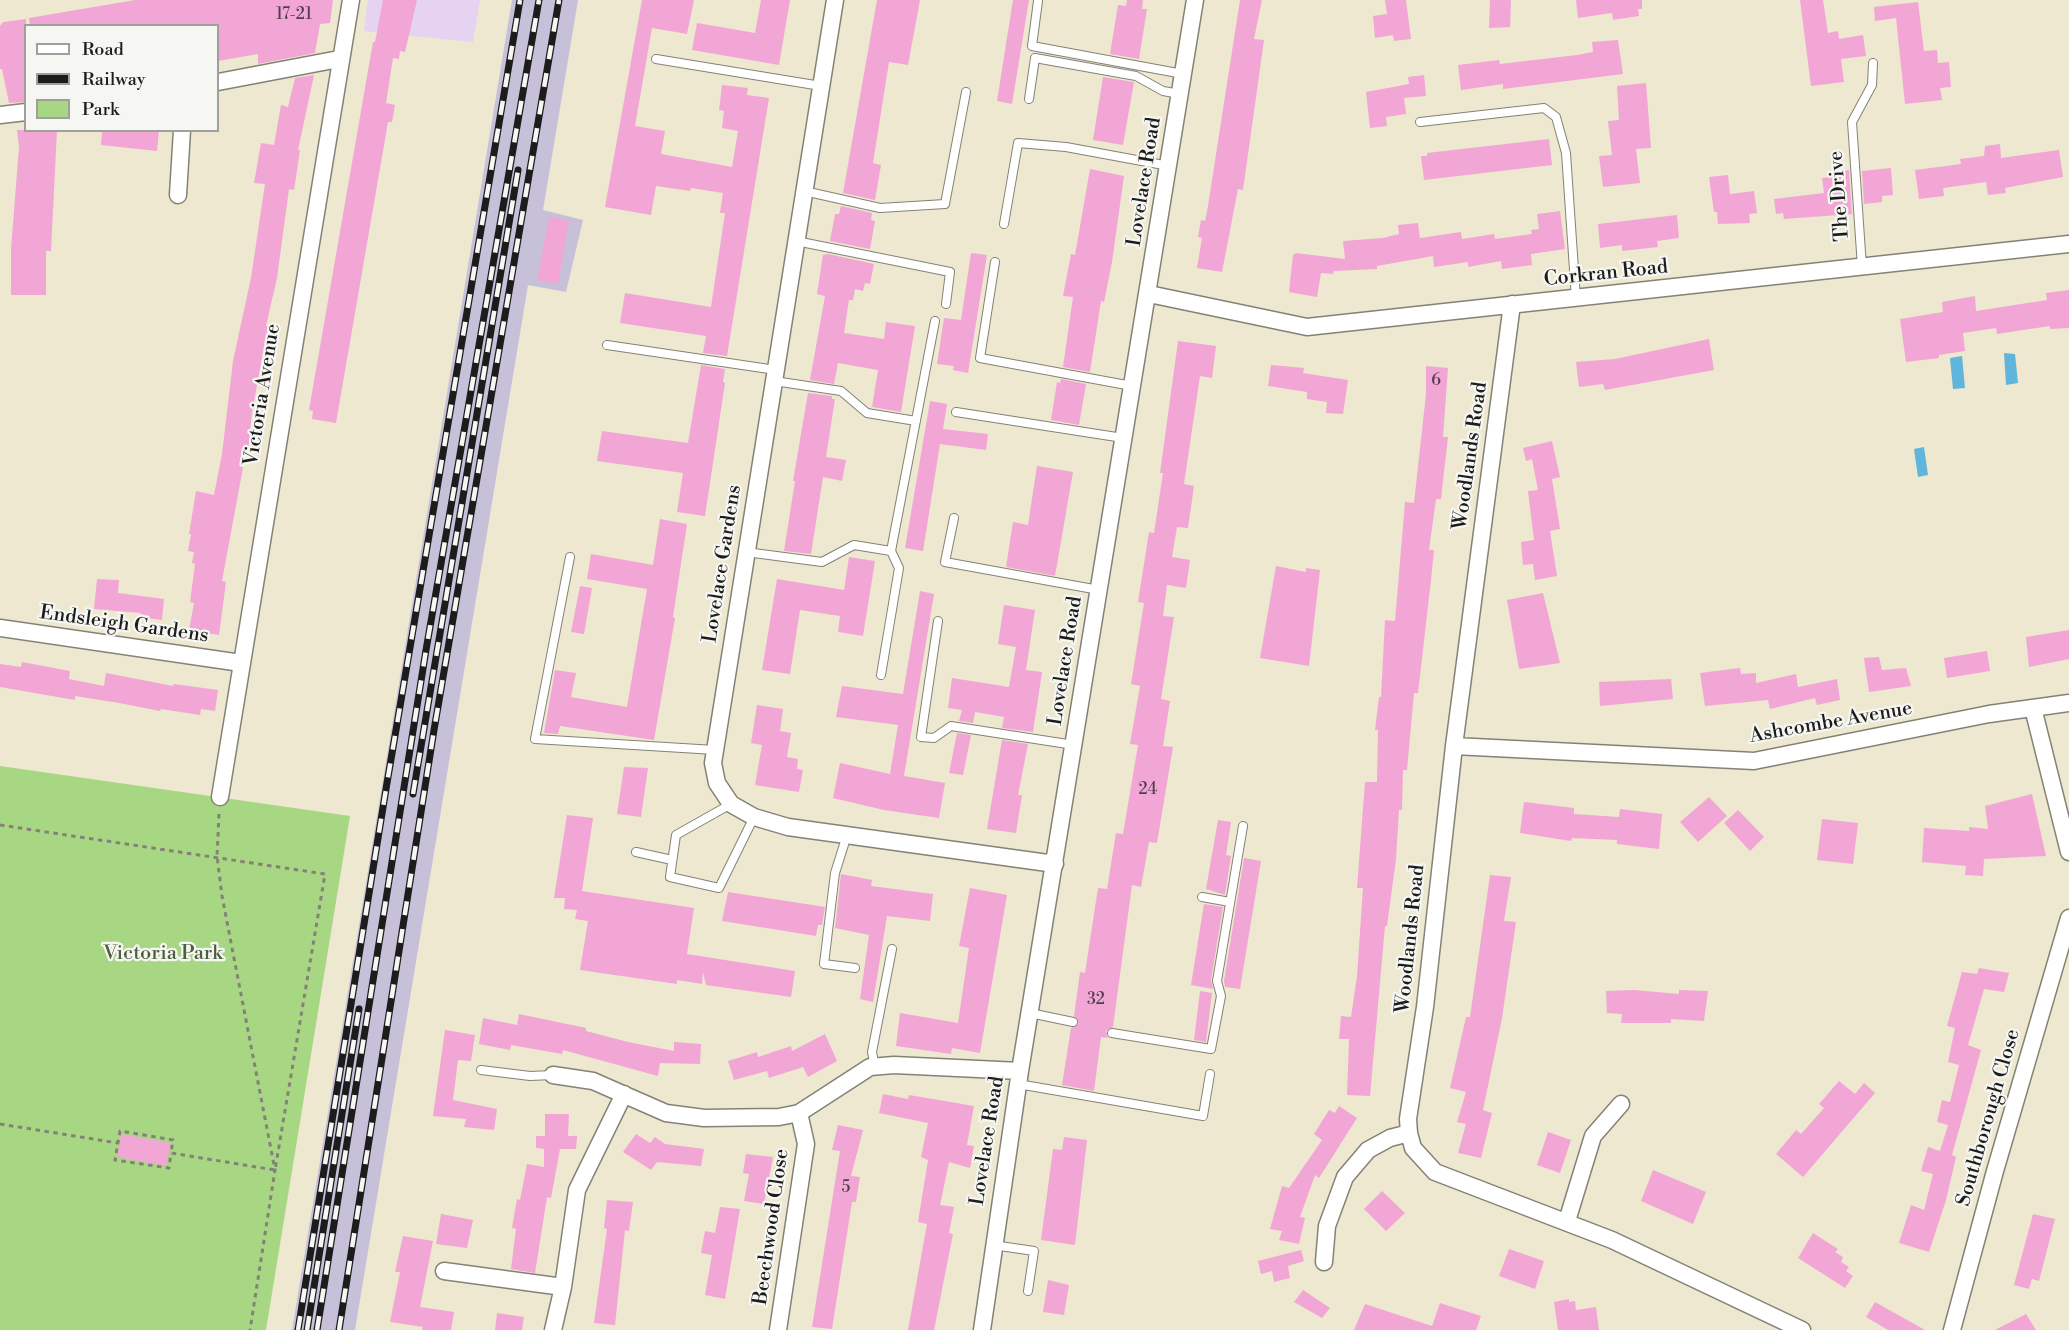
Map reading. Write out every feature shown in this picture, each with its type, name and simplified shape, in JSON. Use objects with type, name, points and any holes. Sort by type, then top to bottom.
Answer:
[{"type":"street","name":"Victoria Avenue","points":[[220,797],[339,59],[351,0]]},
{"type":"street","name":"Lovelace Gardens","points":[[730,804],[717,783],[713,763],[835,0]]},
{"type":"street","name":"Lovelace Road","points":[[981,1330],[1019,1077],[1123,438],[1149,294],[1195,0]]},
{"type":"street","points":[[219,82],[339,59]]},
{"type":"street","points":[[0,116],[24,112]]},
{"type":"street","points":[[178,195],[182,132]]},
{"type":"street","name":"Corkran Road","points":[[1149,294],[1307,327],[2069,244]]},
{"type":"street","name":"Woodlands Road","points":[[1512,304],[1454,746],[1425,1007],[1408,1119],[1413,1148],[1422,1162],[1435,1172],[1567,1221],[1670,1266],[1802,1330]]},
{"type":"street","name":"Endsleigh Gardens","points":[[0,628],[241,663]]},
{"type":"street","name":"Ashcombe Avenue","points":[[1454,746],[1754,761],[1989,714],[2069,703]]},
{"type":"street","points":[[2033,708],[2069,852]]},
{"type":"street","points":[[730,804],[754,817],[788,827],[1055,864]]},
{"type":"street","name":"Southborough Close","points":[[1952,1330],[1995,1171],[2069,918]]},
{"type":"street","points":[[553,1075],[593,1081],[666,1113],[704,1118],[779,1117],[799,1113],[875,1067],[894,1065],[1019,1077]]},
{"type":"street","points":[[553,1330],[563,1287],[577,1190],[624,1094]]},
{"type":"street","points":[[1567,1221],[1593,1136],[1621,1104]]},
{"type":"street","name":"Beechwood Close","points":[[778,1330],[806,1144],[799,1113]]},
{"type":"street","points":[[1324,1262],[1327,1226],[1345,1177],[1368,1150],[1390,1138],[1409,1133]]},
{"type":"street","points":[[444,1271],[563,1287]]},
{"type":"lane","points":[[1038,1],[1032,46],[1183,74]]},
{"type":"lane","points":[[1029,99],[1035,58],[1136,76],[1163,91],[1180,94]]},
{"type":"lane","points":[[656,59],[821,86]]},
{"type":"lane","name":"The Drive","points":[[1862,267],[1852,122],[1872,85],[1872,63]]},
{"type":"lane","points":[[804,191],[880,208],[945,204],[966,92]]},
{"type":"lane","points":[[1420,122],[1544,108],[1556,117],[1566,153],[1576,299]]},
{"type":"lane","points":[[1004,224],[1018,143],[1066,147],[1169,166]]},
{"type":"lane","points":[[796,241],[950,272],[946,304]]},
{"type":"lane","points":[[995,262],[980,358],[1132,386]]},
{"type":"lane","points":[[881,675],[899,568],[891,551],[935,321]]},
{"type":"lane","points":[[607,345],[775,375],[841,391],[867,413],[916,421]]},
{"type":"lane","points":[[956,412],[1123,438]]},
{"type":"lane","points":[[954,518],[945,562],[1099,590]]},
{"type":"lane","points":[[746,552],[822,562],[854,545],[891,551]]},
{"type":"lane","points":[[570,557],[535,740],[715,750]]},
{"type":"lane","points":[[938,621],[921,737],[934,738],[951,726],[1074,745]]},
{"type":"lane","points":[[730,804],[676,836],[670,878],[719,888],[754,817]]},
{"type":"lane","points":[[1112,1033],[1211,1049],[1221,996],[1217,981],[1243,826]]},
{"type":"lane","points":[[847,835],[835,873],[824,964],[855,968]]},
{"type":"lane","points":[[636,852],[672,860]]},
{"type":"lane","points":[[1202,897],[1230,902]]},
{"type":"lane","points":[[875,1067],[872,1052],[892,949]]},
{"type":"lane","points":[[1030,1013],[1073,1022]]},
{"type":"lane","points":[[481,1070],[530,1076],[553,1075]]},
{"type":"lane","points":[[1019,1077],[1203,1116],[1210,1074]]},
{"type":"lane","points":[[993,1245],[1034,1251],[1028,1291]]},
{"type":"path","points":[[220,797],[217,856],[224,908],[275,1170]]},
{"type":"path","points":[[0,825],[325,874],[250,1330]]},
{"type":"path","points":[[0,1131],[2,1124],[118,1143]]},
{"type":"path","points":[[120,1131],[173,1140],[169,1168],[115,1160],[118,1143],[120,1131]]},
{"type":"path","points":[[171,1153],[275,1170]]},
{"type":"shaded area","points":[[368,0],[480,0],[473,42],[364,31]]},
{"type":"shaded area","points":[[512,0],[578,0],[543,210],[583,220],[566,292],[528,285],[355,1330],[292,1330]]},
{"type":"green space","name":"Victoria Park","points":[[0,766],[350,816],[266,1330],[0,1330]]},
{"type":"water","points":[[2004,353],[2015,354],[2018,383],[2006,385]]},
{"type":"water","points":[[1962,356],[1965,388],[1953,389],[1950,358]]},
{"type":"water","points":[[1924,447],[1928,475],[1918,477],[1914,449]]},
{"type":"building","points":[[135,0],[333,0],[330,23],[320,24],[315,53],[258,64],[258,54],[219,61],[219,24],[30,24],[29,18]]},
{"type":"building","points":[[383,0],[417,0],[405,52],[400,51],[399,59],[393,58],[386,103],[395,105],[392,122],[388,122],[336,423],[312,419],[313,411],[309,410],[373,42],[375,42]]},
{"type":"building","points":[[642,0],[694,0],[687,34],[652,28],[635,126],[665,131],[661,154],[732,167],[738,131],[722,128],[724,111],[719,110],[722,85],[748,88],[747,95],[769,98],[727,356],[703,353],[706,336],[620,323],[625,293],[711,307],[725,213],[720,213],[723,193],[656,186],[651,215],[605,207]]},
{"type":"building","points":[[761,0],[790,0],[779,65],[692,50],[697,23],[755,33]]},
{"type":"building","points":[[877,0],[920,0],[908,65],[889,62],[873,163],[881,165],[875,200],[843,193]]},
{"type":"building","points":[[1013,0],[1029,0],[1012,104],[997,101]]},
{"type":"building","points":[[1127,0],[1143,0],[1142,9],[1147,9],[1139,59],[1110,54],[1118,5],[1126,6]]},
{"type":"building","points":[[1240,0],[1262,0],[1254,39],[1264,40],[1243,190],[1238,189],[1222,272],[1197,268],[1202,238],[1198,237],[1201,220],[1205,221],[1208,206]]},
{"type":"building","points":[[1385,0],[1406,0],[1411,39],[1394,41],[1393,35],[1375,38],[1373,16],[1387,14]]},
{"type":"building","points":[[1490,0],[1511,0],[1510,27],[1489,28]]},
{"type":"building","points":[[1576,0],[1642,0],[1642,9],[1638,9],[1639,16],[1613,20],[1612,13],[1578,18]]},
{"type":"building","points":[[1800,0],[1823,0],[1828,33],[1838,31],[1839,39],[1863,35],[1866,56],[1841,59],[1844,82],[1811,86]]},
{"type":"building","points":[[1918,2],[1924,51],[1937,50],[1938,63],[1949,62],[1951,87],[1940,88],[1942,100],[1905,104],[1896,18],[1875,21],[1874,7]]},
{"type":"building","points":[[26,19],[26,24],[24,24],[24,102],[9,103],[2,69],[0,69],[0,26],[3,22]]},
{"type":"building","points":[[1618,40],[1623,74],[1503,89],[1503,84],[1461,90],[1458,65],[1499,60],[1500,64],[1577,55],[1593,52],[1592,42]]},
{"type":"building","points":[[314,75],[298,150],[300,150],[294,190],[289,189],[277,278],[266,326],[268,326],[252,412],[248,452],[246,451],[222,581],[226,582],[219,635],[189,630],[194,603],[190,602],[195,564],[192,563],[194,552],[188,551],[191,534],[189,534],[196,491],[214,495],[222,454],[233,361],[251,278],[265,184],[254,183],[261,143],[274,145],[281,105],[288,107],[295,78]]},
{"type":"building","points":[[1424,75],[1426,96],[1404,98],[1406,114],[1386,117],[1387,126],[1370,128],[1366,92],[1409,84],[1408,77]]},
{"type":"building","points":[[1103,77],[1134,82],[1123,145],[1093,140]]},
{"type":"building","points":[[1646,83],[1651,148],[1636,149],[1640,183],[1603,187],[1599,156],[1612,155],[1608,121],[1619,120],[1617,86]]},
{"type":"building","points":[[17,130],[57,132],[51,251],[46,251],[46,295],[11,295],[11,249],[19,147]]},
{"type":"building","points":[[102,132],[159,132],[157,151],[101,145]]},
{"type":"building","points":[[1549,139],[1552,165],[1424,180],[1421,156],[1427,156],[1427,153]]},
{"type":"building","points":[[2000,144],[2001,158],[2059,150],[2063,177],[2005,188],[2006,193],[1988,195],[1986,182],[1943,188],[1944,196],[1919,199],[1915,170],[1961,164],[1960,159],[1984,156],[1985,146]]},
{"type":"building","points":[[1891,168],[1893,195],[1882,196],[1882,202],[1864,204],[1862,171]]},
{"type":"building","points":[[1090,169],[1124,176],[1112,262],[1104,302],[1101,301],[1090,372],[1063,367],[1073,297],[1063,296],[1071,254],[1075,255]]},
{"type":"building","points":[[1849,170],[1852,214],[1784,219],[1783,213],[1776,214],[1774,199],[1824,193],[1822,178],[1831,177],[1831,172]]},
{"type":"building","points":[[1728,175],[1730,194],[1754,191],[1757,213],[1749,214],[1750,223],[1718,224],[1709,177]]},
{"type":"building","points":[[841,206],[872,213],[871,220],[875,221],[870,249],[830,241],[835,214],[839,214]]},
{"type":"building","points":[[1560,211],[1565,249],[1531,254],[1532,265],[1502,269],[1501,261],[1468,267],[1468,262],[1434,267],[1433,256],[1377,266],[1377,269],[1334,271],[1333,274],[1321,273],[1317,297],[1289,292],[1293,255],[1296,253],[1345,259],[1343,241],[1383,238],[1399,234],[1398,225],[1418,223],[1420,238],[1461,232],[1462,239],[1494,234],[1495,239],[1532,234],[1531,230],[1539,229],[1537,214]]},
{"type":"building","points":[[1677,215],[1679,238],[1657,241],[1658,247],[1622,251],[1622,245],[1600,248],[1598,224]]},
{"type":"building","points":[[549,217],[569,220],[558,284],[537,280]]},
{"type":"building","points":[[971,253],[987,255],[968,373],[953,370],[954,366],[937,364],[944,318],[961,320]]},
{"type":"building","points":[[828,254],[874,264],[870,284],[865,283],[863,291],[855,289],[853,300],[849,300],[844,333],[884,339],[886,322],[915,326],[901,412],[872,407],[878,370],[838,363],[834,384],[810,380],[825,296],[817,294],[823,255]]},
{"type":"building","points":[[2069,290],[2069,328],[2050,329],[2050,326],[1997,334],[1996,328],[1963,333],[1965,351],[1939,355],[1939,358],[1906,362],[1900,319],[1943,312],[1942,302],[1975,296],[1976,311],[2047,300],[2046,293]]},
{"type":"building","points":[[1709,339],[1714,370],[1605,390],[1603,384],[1579,387],[1576,362],[1615,359]]},
{"type":"building","points":[[1178,341],[1216,346],[1212,378],[1200,376],[1184,484],[1194,486],[1188,528],[1177,527],[1172,557],[1190,560],[1186,588],[1167,585],[1163,616],[1174,617],[1161,699],[1170,701],[1163,746],[1173,747],[1157,843],[1149,842],[1141,887],[1132,885],[1113,1027],[1106,1031],[1108,1038],[1101,1037],[1094,1091],[1062,1085],[1071,1028],[1079,1023],[1074,1016],[1080,972],[1085,973],[1098,888],[1107,889],[1116,833],[1123,834],[1138,745],[1130,744],[1140,686],[1131,684],[1144,603],[1138,602],[1149,532],[1154,533]]},
{"type":"building","points":[[701,365],[725,369],[723,382],[725,383],[705,516],[677,512],[683,473],[597,461],[602,431],[688,443]]},
{"type":"building","points":[[1271,365],[1304,368],[1303,373],[1348,380],[1343,414],[1326,413],[1327,402],[1307,399],[1307,392],[1268,386]]},
{"type":"building","points":[[1426,366],[1448,368],[1443,437],[1448,437],[1441,499],[1436,499],[1429,550],[1434,550],[1431,580],[1418,693],[1414,693],[1407,770],[1403,770],[1402,810],[1399,810],[1396,859],[1387,926],[1385,926],[1370,1096],[1347,1095],[1349,1039],[1339,1039],[1341,1016],[1351,1017],[1357,976],[1363,888],[1357,888],[1365,782],[1377,782],[1378,730],[1375,730],[1379,697],[1381,697],[1385,620],[1395,621],[1405,502],[1414,503],[1426,394]]},
{"type":"building","points":[[1061,379],[1086,384],[1079,425],[1051,420],[1057,382],[1060,383]]},
{"type":"building","points":[[808,393],[832,396],[832,399],[835,399],[826,457],[846,460],[842,481],[823,477],[811,554],[784,551]]},
{"type":"building","points":[[930,401],[947,404],[943,429],[988,434],[986,450],[940,444],[923,551],[905,548]]},
{"type":"building","points":[[1552,441],[1560,477],[1552,479],[1560,529],[1550,531],[1557,576],[1535,580],[1533,564],[1523,565],[1521,542],[1534,540],[1528,491],[1538,490],[1532,459],[1526,461],[1523,448]]},
{"type":"building","points":[[1037,466],[1073,472],[1055,576],[1006,567],[1013,522],[1028,525]]},
{"type":"building","points":[[660,519],[687,524],[673,617],[675,618],[654,740],[560,726],[558,734],[544,733],[555,670],[576,673],[571,697],[627,707],[647,589],[587,579],[591,554],[653,565]]},
{"type":"building","points":[[849,557],[875,561],[863,636],[838,632],[840,616],[800,610],[790,674],[762,670],[777,579],[844,590]]},
{"type":"building","points":[[1276,566],[1306,572],[1306,568],[1320,570],[1309,666],[1260,658]]},
{"type":"building","points":[[97,579],[119,580],[118,593],[164,599],[162,620],[140,617],[141,613],[94,609]]},
{"type":"building","points":[[580,586],[592,588],[584,634],[571,632]]},
{"type":"building","points":[[920,591],[934,594],[904,776],[945,783],[939,818],[884,810],[833,798],[840,763],[890,774],[898,725],[836,717],[842,686],[903,694]]},
{"type":"building","points":[[1543,593],[1560,663],[1519,669],[1507,600]]},
{"type":"building","points":[[1004,605],[1035,610],[1026,670],[1042,672],[1033,732],[1002,728],[1004,717],[975,712],[973,723],[959,721],[962,710],[948,708],[952,678],[1009,687],[1016,647],[998,644]]},
{"type":"building","points":[[2069,630],[2069,659],[2029,667],[2026,637]]},
{"type":"building","points":[[1987,651],[1990,671],[1947,678],[1944,658]]},
{"type":"building","points":[[1879,657],[1882,670],[1906,668],[1911,686],[1869,692],[1864,658]]},
{"type":"building","points":[[22,662],[70,671],[69,679],[104,686],[106,673],[173,686],[174,684],[218,690],[215,711],[201,709],[200,715],[161,709],[160,711],[75,696],[75,700],[0,687],[0,664],[21,667]]},
{"type":"building","points":[[1740,668],[1741,674],[1756,673],[1756,683],[1796,674],[1798,687],[1837,679],[1840,700],[1817,705],[1815,698],[1770,709],[1768,700],[1705,706],[1700,673]]},
{"type":"building","points":[[1671,679],[1673,699],[1600,706],[1599,682]]},
{"type":"building","points":[[757,705],[783,709],[780,731],[791,733],[787,757],[798,759],[797,769],[803,770],[799,792],[755,785],[762,745],[751,743]]},
{"type":"building","points":[[957,733],[971,735],[963,775],[949,773]]},
{"type":"building","points":[[1002,740],[1028,744],[1018,795],[1022,795],[1016,833],[987,829]]},
{"type":"building","points":[[624,767],[648,768],[641,817],[617,814]]},
{"type":"building","points":[[2032,794],[2046,856],[1984,859],[1983,876],[1965,875],[1966,866],[1922,862],[1924,828],[1969,831],[1969,827],[1988,829],[1985,806]]},
{"type":"building","points":[[1709,797],[1727,816],[1698,842],[1680,822]]},
{"type":"building","points":[[1524,802],[1574,808],[1574,814],[1619,817],[1620,809],[1662,814],[1659,849],[1617,844],[1617,840],[1572,838],[1571,841],[1520,833]]},
{"type":"building","points":[[1738,810],[1764,837],[1750,851],[1724,823]]},
{"type":"building","points":[[567,815],[593,818],[582,891],[694,908],[687,954],[795,971],[791,997],[706,985],[703,972],[702,984],[677,980],[677,984],[580,970],[588,921],[575,919],[577,910],[564,909],[565,898],[554,898]]},
{"type":"building","points":[[1822,819],[1858,823],[1853,864],[1817,860]]},
{"type":"building","points":[[1218,820],[1231,822],[1226,855],[1231,856],[1225,895],[1206,889]]},
{"type":"building","points":[[1244,858],[1261,861],[1240,989],[1225,987],[1224,981]]},
{"type":"building","points":[[841,874],[872,880],[871,886],[933,894],[930,921],[887,916],[873,1002],[860,999],[869,935],[835,928]]},
{"type":"building","points":[[1490,875],[1511,877],[1504,921],[1516,922],[1502,1018],[1483,1110],[1492,1113],[1481,1158],[1458,1153],[1466,1124],[1457,1122],[1466,1092],[1450,1088],[1466,1017],[1470,1017]]},
{"type":"building","points":[[970,888],[1007,895],[980,1053],[952,1048],[951,1054],[896,1046],[900,1013],[958,1023],[969,948],[959,946]]},
{"type":"building","points":[[728,892],[825,907],[822,925],[818,925],[816,936],[722,921]]},
{"type":"building","points":[[1204,904],[1223,907],[1211,980],[1213,989],[1191,985]]},
{"type":"building","points":[[1979,968],[2009,973],[2004,992],[1984,989],[1968,1045],[1981,1050],[1952,1155],[1956,1157],[1946,1200],[1929,1252],[1899,1243],[1911,1205],[1924,1210],[1933,1174],[1921,1171],[1928,1147],[1940,1151],[1948,1125],[1937,1122],[1942,1100],[1950,1102],[1959,1065],[1948,1062],[1955,1028],[1947,1026],[1962,972],[1977,974]]},
{"type":"building","points":[[1634,990],[1679,994],[1679,990],[1708,991],[1704,1021],[1671,1019],[1671,1023],[1621,1023],[1622,1014],[1607,1013],[1606,991]]},
{"type":"building","points":[[1200,991],[1212,993],[1206,1042],[1194,1040]]},
{"type":"building","points":[[519,1014],[586,1028],[586,1031],[628,1042],[674,1051],[674,1042],[701,1044],[700,1064],[660,1063],[658,1076],[563,1050],[562,1054],[511,1045],[510,1050],[479,1044],[483,1018],[517,1025]]},
{"type":"building","points":[[445,1030],[475,1035],[471,1061],[458,1060],[453,1100],[497,1109],[494,1130],[464,1127],[466,1119],[433,1116]]},
{"type":"building","points":[[825,1034],[837,1061],[808,1077],[803,1067],[769,1078],[767,1071],[734,1080],[728,1061],[757,1052],[758,1057],[791,1046],[792,1051]]},
{"type":"building","points":[[1839,1081],[1855,1094],[1864,1083],[1875,1093],[1803,1177],[1776,1154],[1796,1130],[1801,1134],[1824,1108],[1819,1104]]},
{"type":"building","points":[[883,1094],[908,1099],[909,1095],[974,1106],[967,1145],[974,1146],[970,1168],[949,1162],[940,1205],[954,1207],[949,1233],[953,1234],[934,1330],[908,1330],[927,1224],[918,1222],[928,1160],[921,1157],[928,1123],[879,1113]]},
{"type":"building","points":[[1339,1106],[1357,1118],[1319,1178],[1315,1175],[1300,1217],[1305,1218],[1299,1244],[1279,1240],[1282,1231],[1270,1229],[1282,1186],[1289,1188],[1322,1140],[1314,1134],[1329,1110],[1335,1113]]},
{"type":"building","points":[[545,1114],[569,1114],[568,1136],[577,1136],[576,1149],[560,1149],[551,1198],[547,1197],[535,1273],[511,1269],[516,1229],[512,1228],[527,1164],[544,1167],[544,1149],[536,1148],[536,1136],[545,1136]]},
{"type":"building","points":[[838,1125],[863,1130],[851,1176],[860,1177],[856,1202],[852,1202],[832,1329],[812,1327],[840,1151],[832,1150]]},
{"type":"building","points":[[1548,1132],[1571,1140],[1560,1173],[1537,1165]]},
{"type":"building","points":[[121,1134],[171,1143],[166,1166],[117,1157]]},
{"type":"building","points":[[636,1134],[650,1143],[655,1137],[665,1144],[704,1149],[701,1166],[657,1162],[651,1170],[623,1152]]},
{"type":"building","points":[[1064,1137],[1087,1140],[1075,1245],[1041,1240],[1053,1149],[1062,1150]]},
{"type":"building","points":[[746,1154],[773,1157],[764,1204],[744,1201],[749,1174],[743,1173]]},
{"type":"building","points":[[1653,1170],[1706,1192],[1693,1224],[1641,1201]]},
{"type":"building","points":[[1382,1191],[1405,1213],[1386,1231],[1364,1209]]},
{"type":"building","points":[[607,1200],[633,1202],[629,1231],[625,1230],[615,1325],[594,1323],[607,1229],[604,1228]]},
{"type":"building","points":[[720,1207],[740,1209],[725,1299],[705,1295],[712,1255],[701,1253],[705,1231],[715,1233]]},
{"type":"building","points":[[441,1214],[473,1220],[467,1248],[436,1244]]},
{"type":"building","points":[[2033,1214],[2055,1219],[2039,1281],[2032,1279],[2029,1289],[2014,1285]]},
{"type":"building","points":[[1813,1233],[1838,1249],[1835,1252],[1843,1257],[1841,1262],[1849,1267],[1846,1271],[1853,1276],[1845,1288],[1798,1258]]},
{"type":"building","points":[[403,1236],[433,1241],[420,1307],[454,1312],[451,1330],[422,1330],[423,1327],[390,1322],[400,1272],[395,1272]]},
{"type":"building","points":[[1509,1249],[1544,1261],[1535,1289],[1499,1276]]},
{"type":"building","points":[[1301,1250],[1304,1261],[1288,1266],[1290,1278],[1274,1282],[1272,1271],[1261,1274],[1258,1261]]},
{"type":"building","points":[[1048,1280],[1069,1285],[1064,1315],[1043,1312]]},
{"type":"building","points":[[1303,1290],[1330,1308],[1322,1318],[1294,1302]]},
{"type":"building","points":[[1569,1299],[1569,1302],[1575,1301],[1576,1310],[1596,1307],[1599,1330],[1558,1330],[1554,1302]]},
{"type":"building","points":[[1875,1302],[1925,1330],[1888,1330],[1866,1317]]},
{"type":"building","points":[[1440,1303],[1481,1316],[1476,1330],[1354,1330],[1365,1304],[1432,1326]]},
{"type":"building","points":[[497,1313],[524,1317],[522,1330],[495,1330]]},
{"type":"building","points":[[2026,1314],[2036,1330],[1995,1330]]},
{"type":"railway","points":[[298,1330],[387,783],[520,0]]},
{"type":"railway","points":[[317,1330],[426,650],[539,0]]},
{"type":"railway","points":[[339,1330],[434,730],[559,0]]},
{"type":"railway","points":[[413,794],[518,170]]},
{"type":"railway","points":[[307,1330],[359,1009]]}]
